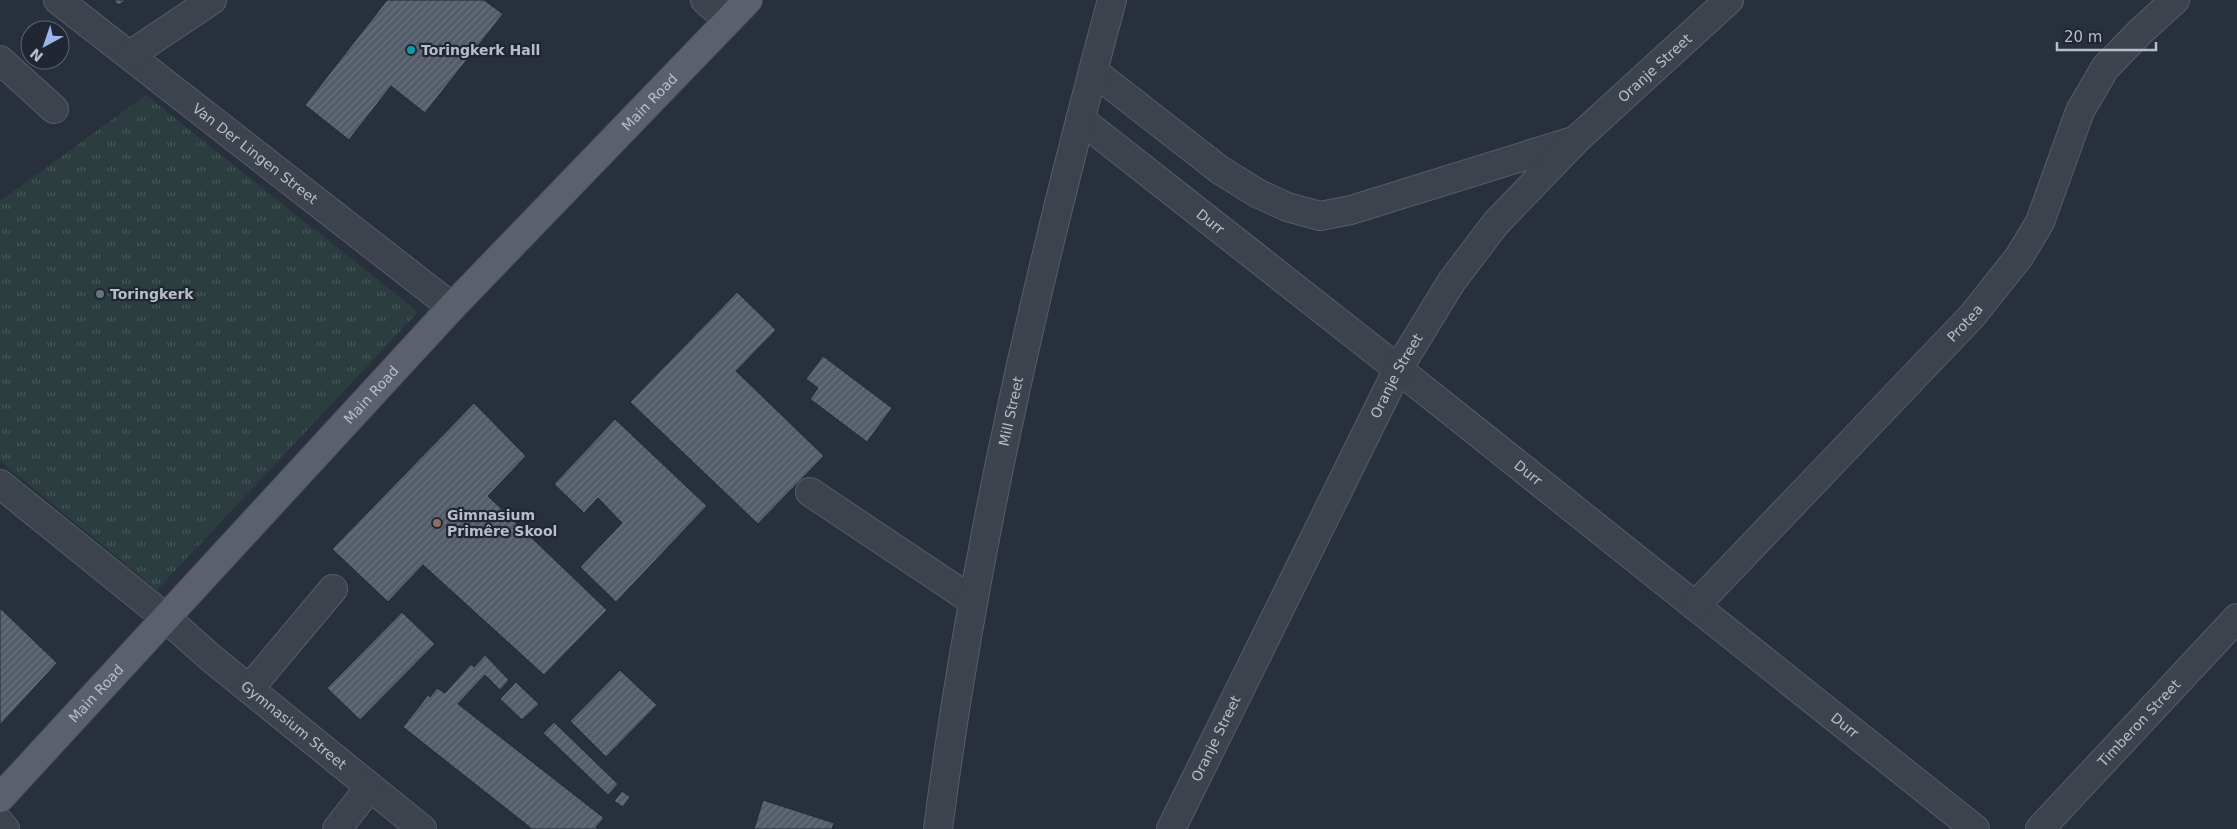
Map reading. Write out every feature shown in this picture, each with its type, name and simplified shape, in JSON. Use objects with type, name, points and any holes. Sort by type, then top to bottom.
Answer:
[{"type":"main road","name":"Main Road","points":[[0,798],[452,307],[748,0]]},
{"type":"street","name":"Van Der Lingen Street","points":[[58,0],[452,307]]},
{"type":"street","points":[[130,55],[212,0]]},
{"type":"street","points":[[705,0],[728,20]]},
{"type":"street","name":"Mill Street","points":[[938,829],[965,644],[1004,438],[1080,119],[1112,0]]},
{"type":"street","name":"Oranje Street","points":[[1171,829],[1398,369],[1452,281],[1496,223],[1577,140],[1728,0]]},
{"type":"street","name":"Protea","points":[[1695,606],[1972,316],[2019,257],[2040,222],[2080,111],[2105,68],[2175,0]]},
{"type":"street","points":[[0,60],[54,109]]},
{"type":"street","points":[[1093,71],[1220,170],[1257,193],[1287,207],[1320,216],[1351,210],[1577,140]]},
{"type":"street","name":"Durr","points":[[1080,119],[1398,369],[1976,829]]},
{"type":"street","name":"Gymnasium Street","points":[[0,484],[422,829]]},
{"type":"street","points":[[810,492],[973,601]]},
{"type":"street","points":[[249,689],[333,589]]},
{"type":"street","name":"Timberon Street","points":[[2040,829],[2237,618]]},
{"type":"street","points":[[336,829],[370,787]]},
{"type":"street","points":[[0,823],[6,829]]},
{"type":"green space","points":[[146,95],[418,312],[157,590],[0,461],[0,201]]},
{"type":"building","points":[[113,0],[126,0],[119,5]]},
{"type":"building","name":"Toringkerk Hall","points":[[387,0],[484,0],[503,14],[425,113],[391,86],[349,140],[305,105]]},
{"type":"building","points":[[737,292],[776,330],[736,371],[824,456],[758,524],[630,402]]},
{"type":"building","points":[[823,356],[892,408],[867,442],[810,399],[818,388],[806,379]]},
{"type":"building","name":"Gimnasium Primêre Skool","points":[[474,403],[526,456],[488,496],[607,610],[544,675],[423,565],[388,602],[332,549]]},
{"type":"building","points":[[615,419],[707,506],[616,602],[580,567],[622,523],[598,498],[584,513],[554,484]]},
{"type":"building","points":[[0,608],[57,663],[0,725]]},
{"type":"building","points":[[402,612],[435,644],[360,720],[327,688]]},
{"type":"building","points":[[485,655],[509,680],[500,690],[485,675],[458,704],[604,818],[596,827],[598,829],[532,829],[403,727],[428,695],[430,697],[437,688],[445,693],[471,664],[474,667]]},
{"type":"building","points":[[620,670],[657,705],[606,757],[570,721]]},
{"type":"building","points":[[516,682],[539,704],[522,720],[500,699]]},
{"type":"building","points":[[554,722],[618,784],[608,795],[543,733]]},
{"type":"building","points":[[622,791],[630,797],[623,807],[614,801]]},
{"type":"building","points":[[763,800],[834,823],[832,829],[754,829]]},
{"type":"place","name":"Toringkerk Hall","points":[[411,50]]},
{"type":"place","name":"Toringkerk","points":[[100,294]]},
{"type":"place","name":"Gimnasium Primêre Skool","points":[[437,523]]}]
